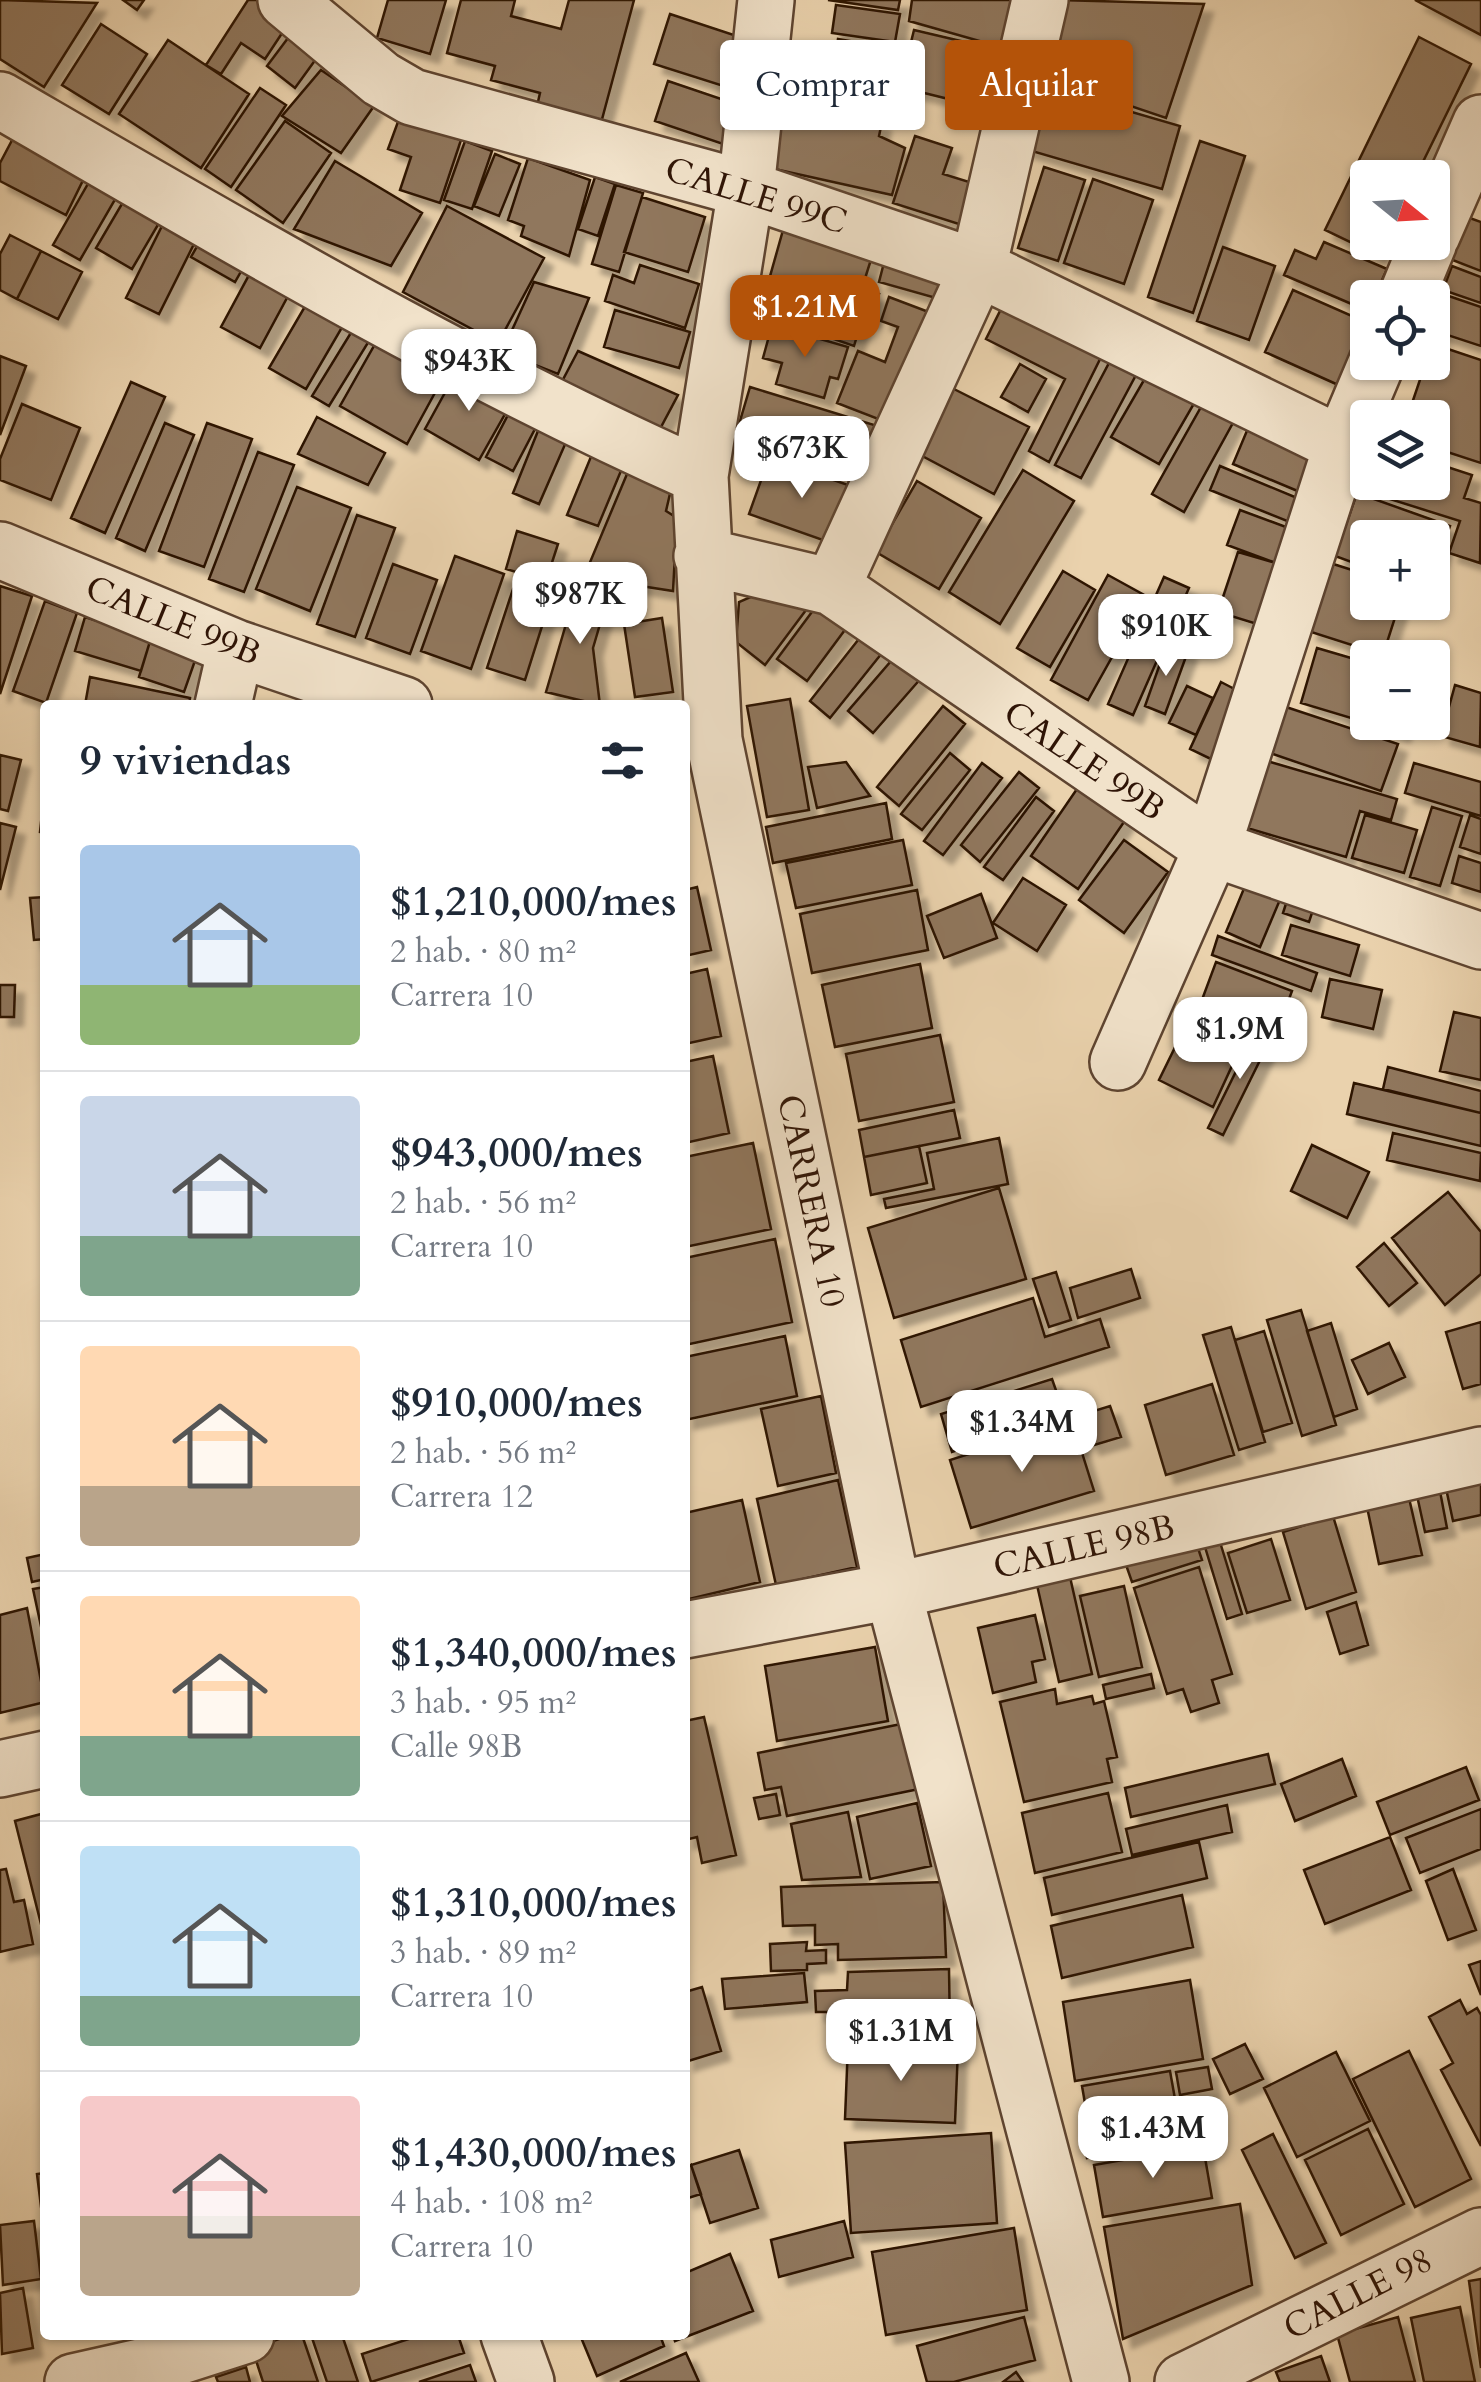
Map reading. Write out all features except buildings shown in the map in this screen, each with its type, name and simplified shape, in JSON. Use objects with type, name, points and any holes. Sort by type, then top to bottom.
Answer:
[{"type":"street","name":"CALLE 99C","points":[[286,0],[346,52],[412,98],[746,189],[978,268],[1342,445]]},
{"type":"street","name":"CARRERA 10","points":[[766,0],[746,189],[700,476],[699,743],[892,1591],[1101,2382]]},
{"type":"street","points":[[832,588],[978,268],[1040,0]]},
{"type":"street","points":[[0,100],[249,244],[548,407],[700,476]]},
{"type":"street","points":[[1450,194],[1481,123]]},
{"type":"street","points":[[1118,1062],[1212,848],[1342,445],[1370,380]]},
{"type":"street","name":"CALLE 99B","points":[[0,550],[236,648],[389,700]]},
{"type":"street","name":"CALLE 99B","points":[[702,556],[832,588],[1212,848],[1481,941]]},
{"type":"street","points":[[224,700],[236,648]]},
{"type":"street","name":"CALLE 98B","points":[[690,1629],[892,1591],[1481,1455]]},
{"type":"street","points":[[0,1768],[40,1760]]},
{"type":"street","name":"CALLE 98","points":[[1183,2382],[1481,2236]]},
{"type":"street","points":[[73,2382],[162,2362],[230,2340]]},
{"type":"street","points":[[511,2340],[526,2382]]}]
